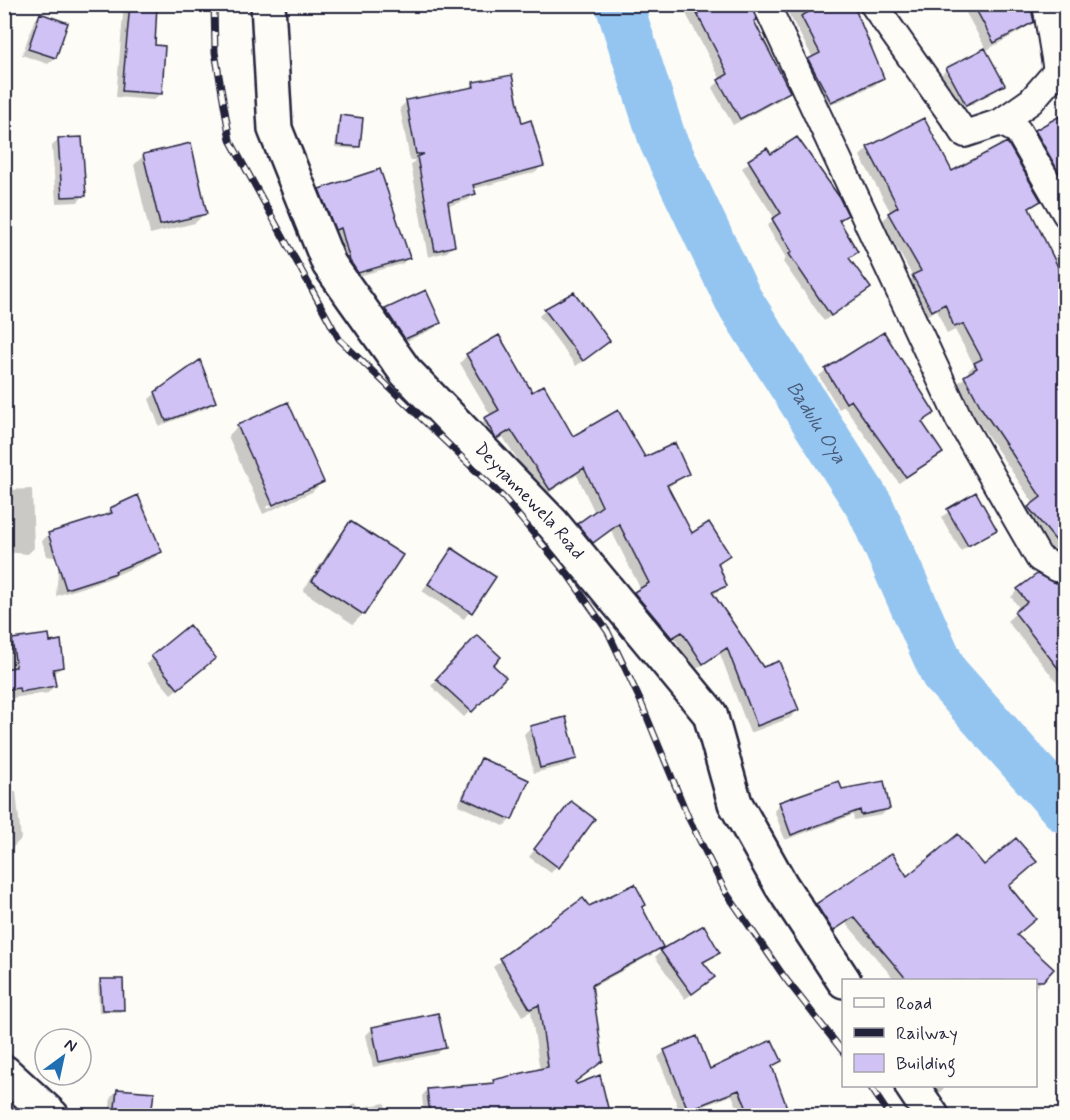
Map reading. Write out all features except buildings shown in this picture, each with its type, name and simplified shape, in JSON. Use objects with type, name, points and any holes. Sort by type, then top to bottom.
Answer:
[{"type":"street","name":"Deyyannewela Road","points":[[268,4],[274,129],[329,264],[405,371],[553,524],[710,714],[735,803],[781,885],[842,979]]},
{"type":"street","points":[[766,4],[960,418],[1039,558],[1056,568],[1065,561]]},
{"type":"street","points":[[873,4],[965,134],[1001,122],[1031,101],[1057,71],[1046,4]]},
{"type":"street","points":[[1001,122],[1018,131],[1065,214]]},
{"type":"street","points":[[4,1072],[52,1116]]},
{"type":"street","points":[[913,1087],[932,1116]]},
{"type":"waterway","name":"Badulu Oya","points":[[619,4],[663,141],[739,301],[870,507],[944,673],[1066,810]]},
{"type":"railway","points":[[214,4],[215,52],[230,140],[339,339],[504,498],[568,575],[608,632],[640,700],[689,819],[725,891],[785,978],[842,1050]]},
{"type":"railway","points":[[871,1087],[890,1116]]}]
